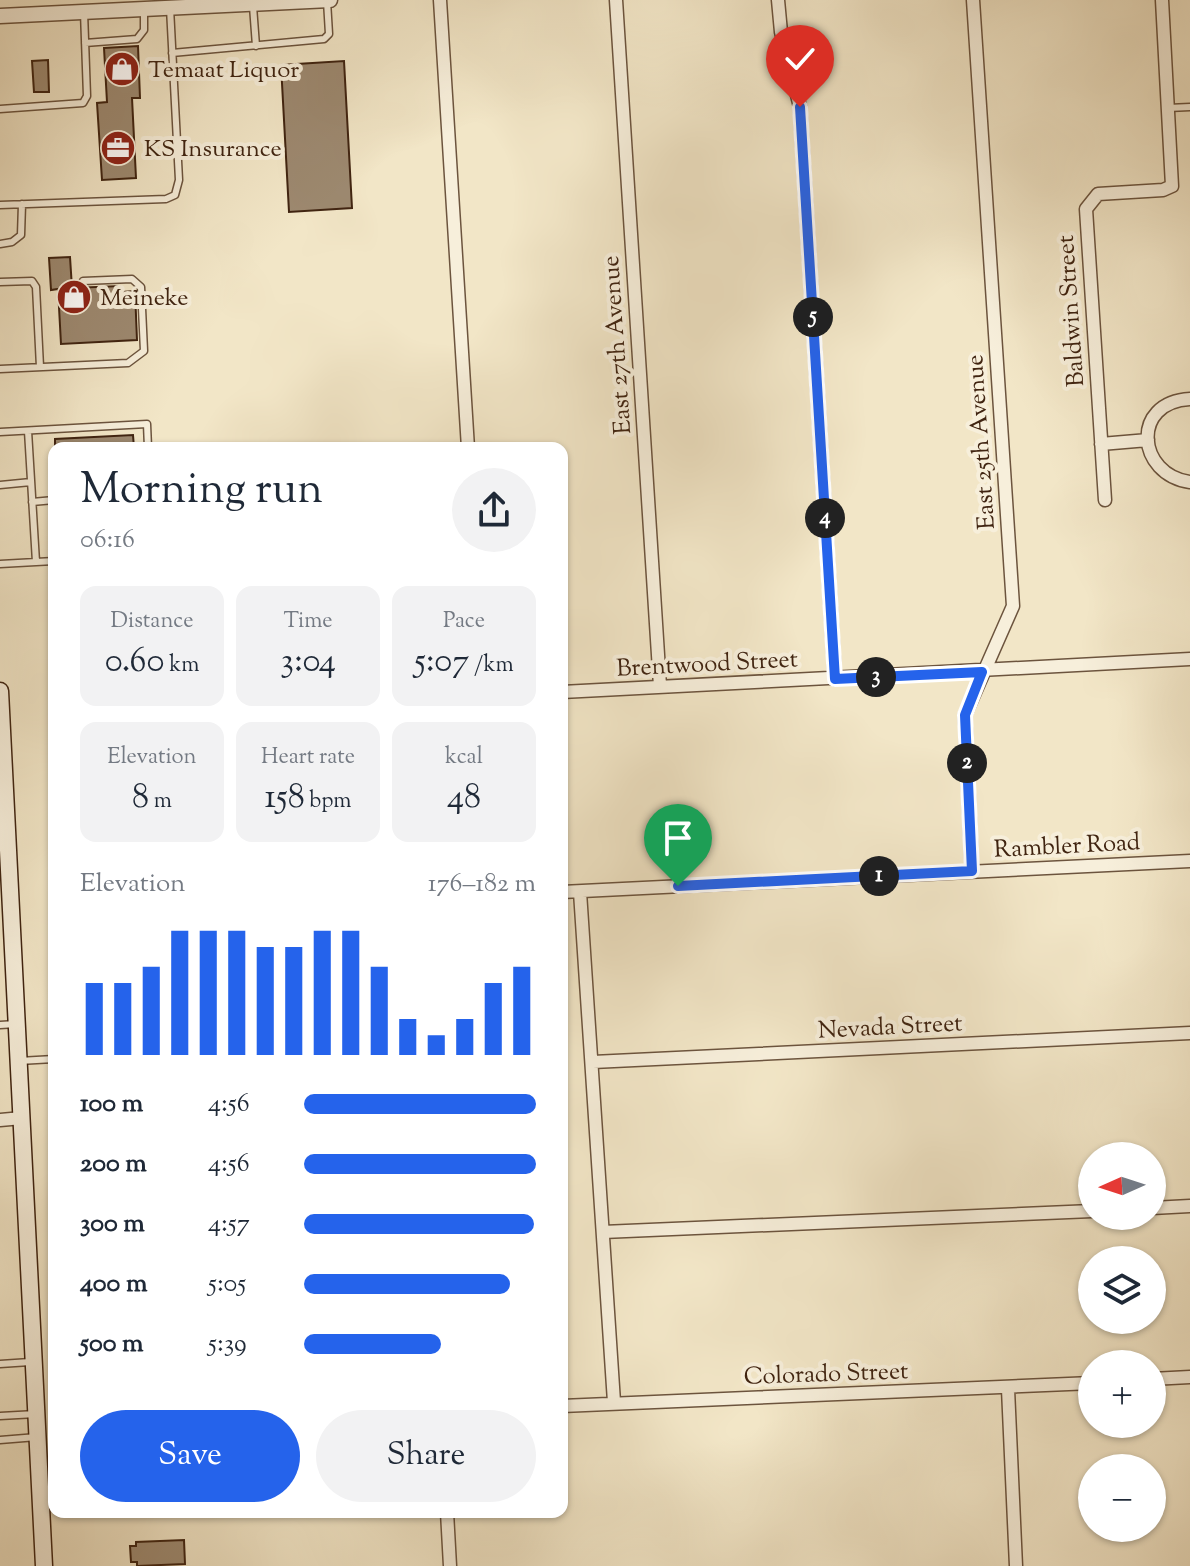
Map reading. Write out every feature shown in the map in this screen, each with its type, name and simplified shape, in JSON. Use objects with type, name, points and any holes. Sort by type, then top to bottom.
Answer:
[{"type":"main road","points":[[0,691],[6,938],[17,1024],[44,1566]]},
{"type":"street","points":[[0,16],[216,3],[329,0]]},
{"type":"street","points":[[440,0],[468,442]]},
{"type":"street","name":"East 27th Avenue","points":[[616,0],[660,686]]},
{"type":"street","points":[[778,0],[781,32],[800,107],[835,679]]},
{"type":"street","name":"East 25th Avenue","points":[[972,871],[965,715],[1013,606],[973,0]]},
{"type":"street","name":"Baldwin Street","points":[[1105,500],[1086,209],[1098,194],[1163,190],[1172,186],[1162,0]]},
{"type":"street","points":[[1190,399],[1173,400],[1158,409],[1147,428],[1157,464],[1170,476],[1190,482]]},
{"type":"street","points":[[1101,444],[1148,440]]},
{"type":"street","name":"Brentwood Street","points":[[568,692],[1190,659]]},
{"type":"street","name":"Rambler Road","points":[[568,892],[1190,861]]},
{"type":"street","points":[[580,892],[614,1402]]},
{"type":"street","name":"Nevada Street","points":[[593,1062],[1190,1033]]},
{"type":"street","points":[[0,1120],[22,1118]]},
{"type":"street","points":[[1166,1207],[1190,1206]]},
{"type":"street","points":[[603,1232],[1078,1212]]},
{"type":"street","points":[[1166,1378],[1190,1377]]},
{"type":"street","name":"Colorado Street","points":[[568,1406],[1078,1384]]},
{"type":"street","points":[[1008,1389],[1016,1566]]},
{"type":"street","points":[[447,1518],[450,1566]]},
{"type":"lane","points":[[172,53],[324,39],[329,34],[329,0]]},
{"type":"lane","points":[[253,4],[256,46]]},
{"type":"lane","points":[[0,205],[166,199],[175,195],[179,180],[170,7]]},
{"type":"lane","points":[[85,43],[137,39],[144,30],[144,9]]},
{"type":"lane","points":[[0,109],[83,103],[87,96],[84,12]]},
{"type":"lane","points":[[1168,108],[1190,107]]},
{"type":"lane","points":[[0,244],[12,242],[21,235],[22,204]]},
{"type":"lane","points":[[0,369],[128,363],[144,351],[141,287],[132,279],[83,281]]},
{"type":"lane","points":[[0,282],[32,281],[36,287],[40,367]]},
{"type":"lane","points":[[0,432],[147,424],[148,442]]},
{"type":"lane","points":[[28,431],[36,562]]},
{"type":"lane","points":[[0,485],[31,482]]},
{"type":"lane","points":[[32,502],[48,501]]},
{"type":"lane","points":[[0,564],[48,561]]},
{"type":"lane","points":[[0,1025],[17,1024]]},
{"type":"lane","points":[[19,1061],[48,1059]]},
{"type":"lane","points":[[0,1364],[34,1362]]},
{"type":"lane","points":[[0,1416],[36,1414]]},
{"type":"lane","points":[[0,1440],[37,1437]]},
{"type":"building","points":[[138,46],[140,98],[132,98],[136,178],[102,180],[97,103],[107,102],[104,48]]},
{"type":"building","points":[[48,60],[49,92],[34,92],[32,61]]},
{"type":"building","points":[[344,61],[352,208],[289,212],[281,65]]},
{"type":"building","points":[[70,257],[72,288],[120,286],[121,292],[135,291],[137,340],[61,344],[58,289],[51,290],[49,258]]},
{"type":"building","points":[[133,435],[134,442],[55,442],[55,439]]},
{"type":"building","points":[[184,1540],[185,1564],[137,1566],[137,1562],[131,1562],[130,1546],[136,1546],[136,1542]]},
{"type":"place","name":"Temaat Liquor","points":[[122,69]]},
{"type":"place","name":"KS Insurance","points":[[118,148]]},
{"type":"place","name":"Meineke","points":[[74,297]]},
{"type":"route","points":[[678,886],[972,871],[965,715],[982,672],[835,679],[800,107]]}]
